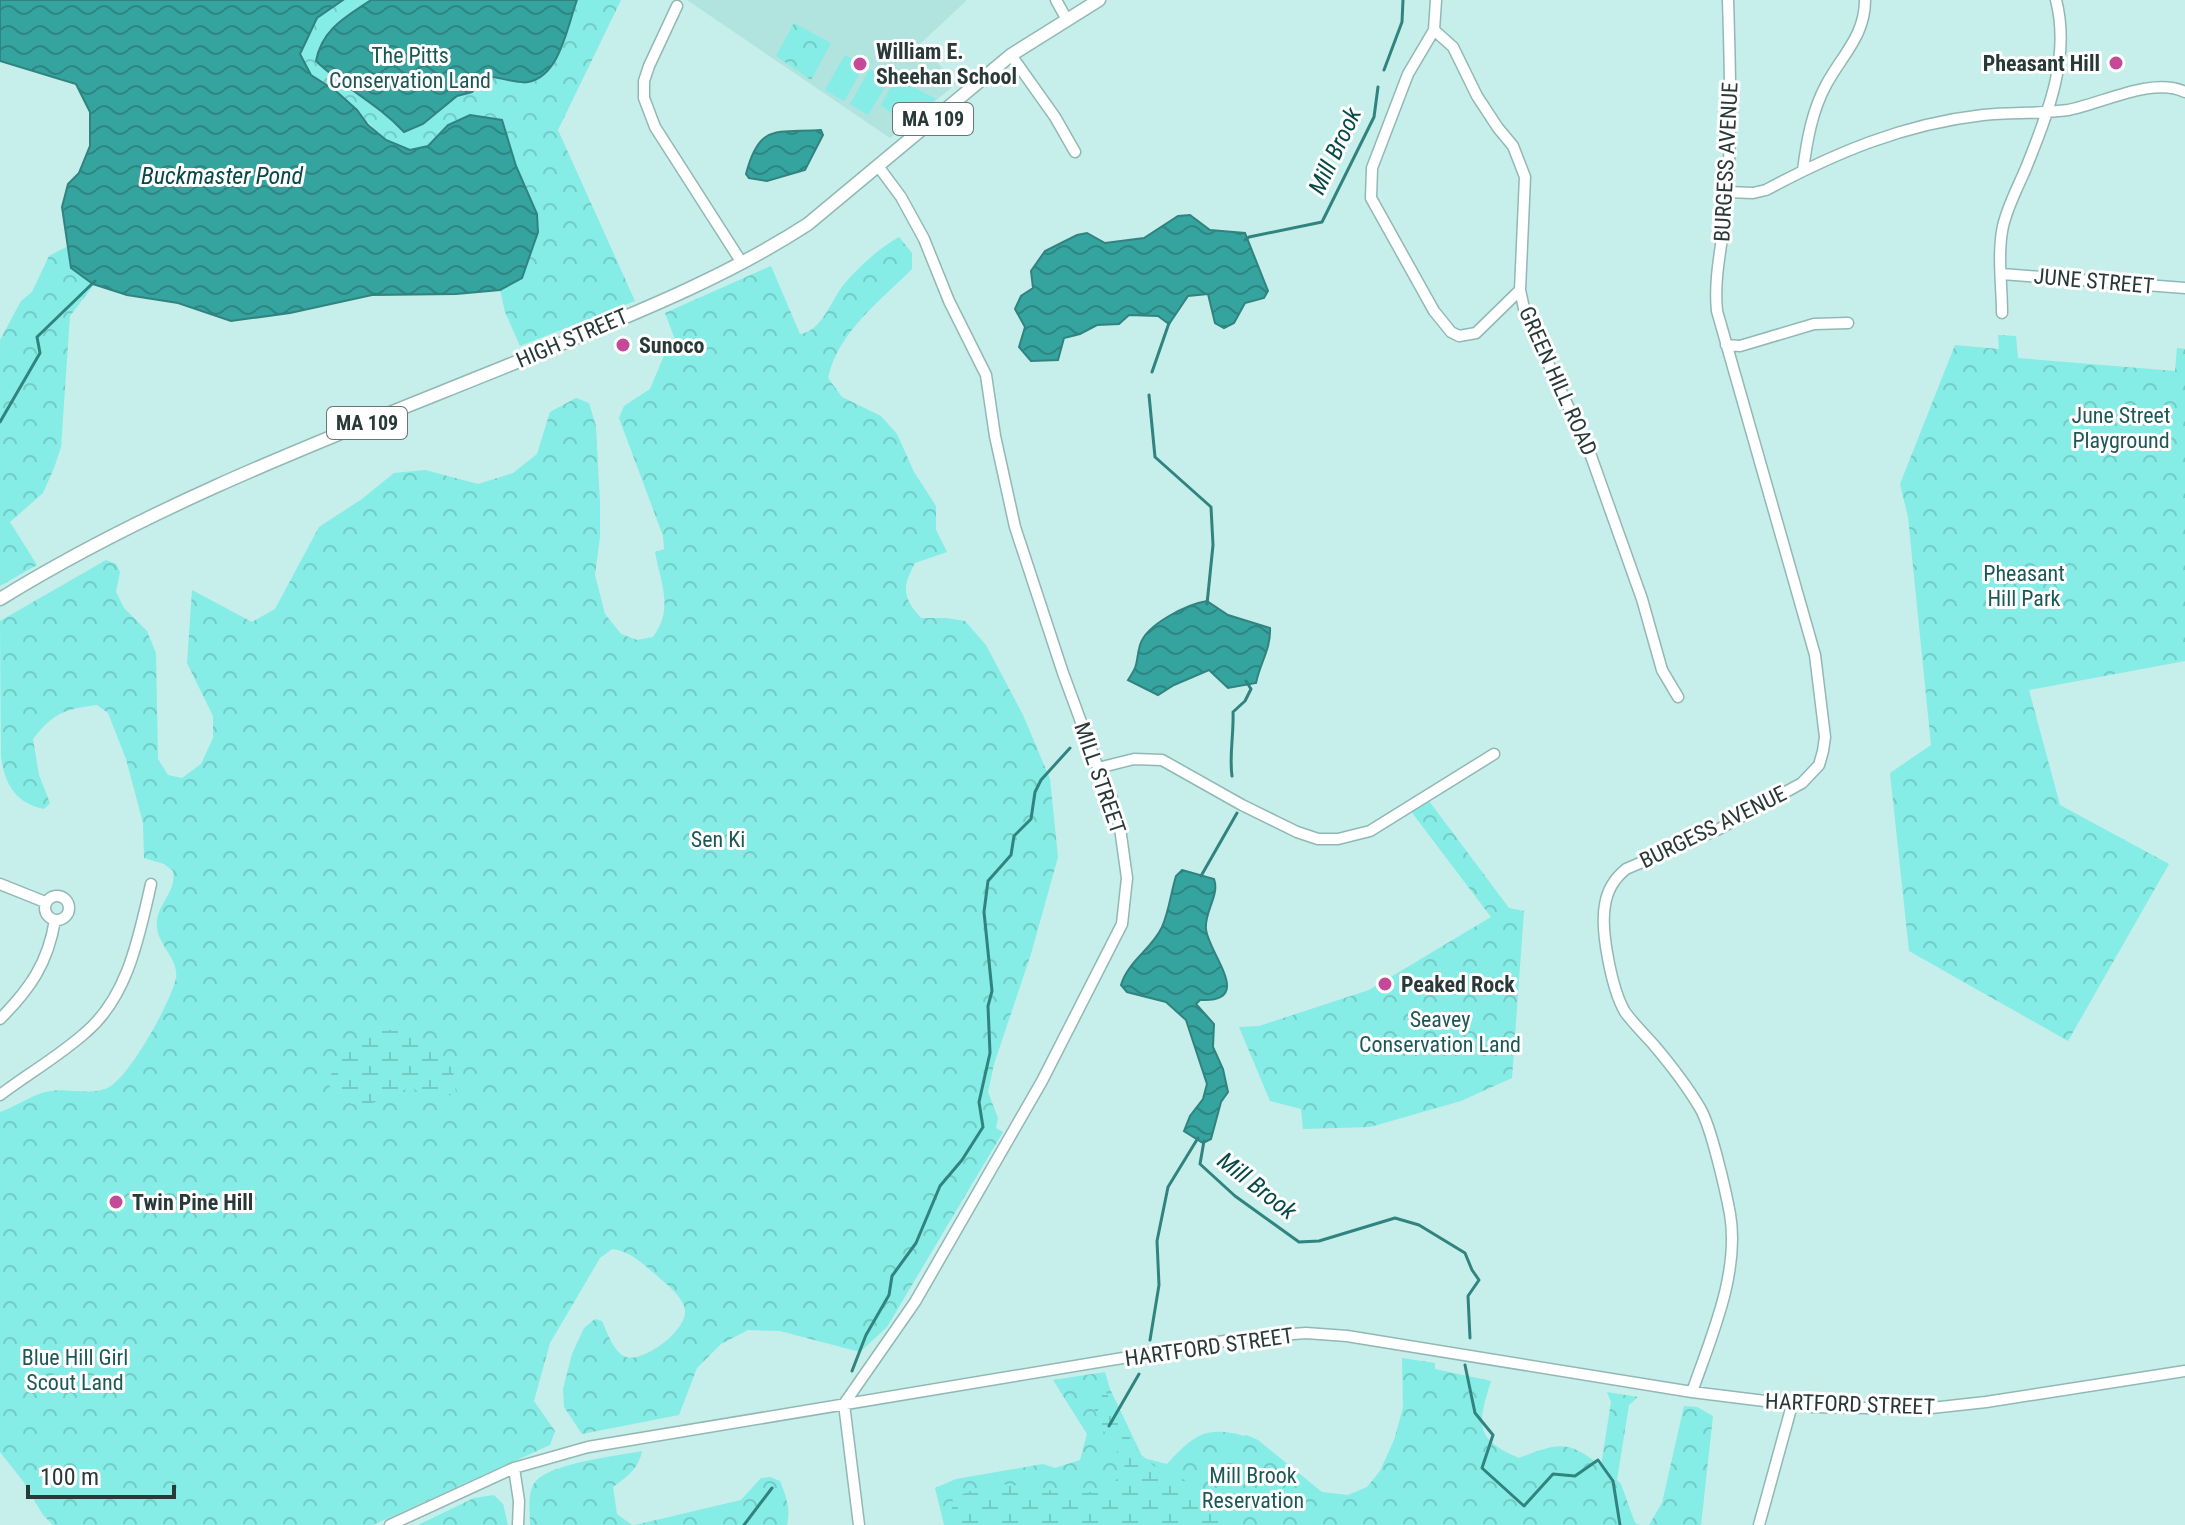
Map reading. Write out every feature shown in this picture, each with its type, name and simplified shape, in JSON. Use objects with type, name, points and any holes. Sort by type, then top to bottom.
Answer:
[{"type":"main road","name":"HIGH STREET","points":[[0,599],[80,552],[222,484],[571,340],[742,263],[808,224],[1011,55],[1091,1]]},
{"type":"street","points":[[1056,0],[1066,18]]},
{"type":"street","points":[[1436,0],[1434,30],[1408,74],[1372,168],[1371,198],[1434,311],[1451,332],[1459,336],[1476,333],[1520,290]]},
{"type":"street","name":"BURGESS AVENUE","points":[[1692,1392],[1720,1310],[1729,1269],[1733,1241],[1730,1214],[1702,1111],[1662,1055],[1625,1012],[1610,964],[1604,931],[1605,901],[1615,878],[1626,869],[1719,829],[1802,783],[1819,765],[1825,737],[1815,655],[1717,311],[1715,290],[1728,192],[1728,0]]},
{"type":"street","points":[[1803,170],[1808,133],[1816,108],[1826,84],[1860,33],[1865,0]]},
{"type":"street","points":[[2002,313],[2001,249],[2004,225],[2048,112],[2058,69],[2060,26],[2056,0]]},
{"type":"street","points":[[677,6],[649,66],[644,81],[644,98],[655,127],[742,263]]},
{"type":"street","name":"GREEN HILL ROAD","points":[[1434,30],[1453,47],[1477,96],[1513,146],[1525,177],[1520,290],[1525,313],[1549,361],[1611,507],[1662,670],[1678,697]]},
{"type":"street","points":[[1011,55],[1055,117],[1075,152]]},
{"type":"street","points":[[1728,192],[1766,190],[1864,143],[1950,120],[2069,110],[2153,88],[2174,87],[2185,92]]},
{"type":"street","name":"MILL STREET","points":[[844,1404],[915,1302],[1042,1081],[1122,924],[1127,878],[1120,828],[1112,799],[1098,768],[1015,527],[998,451],[986,375],[949,301],[924,239],[901,197],[878,166]]},
{"type":"street","name":"JUNE STREET","points":[[2002,274],[2185,288]]},
{"type":"street","points":[[1726,345],[1740,346],[1814,324],[1848,323]]},
{"type":"street","points":[[1098,768],[1134,759],[1162,760],[1297,832],[1318,839],[1338,839],[1370,831],[1494,754]]},
{"type":"street","points":[[0,884],[45,902]]},
{"type":"street","points":[[0,1095],[86,1032],[105,1011],[134,954],[151,884]]},
{"type":"street","points":[[0,1019],[27,992],[40,969],[55,920],[66,915],[68,903],[57,895],[45,902]]},
{"type":"street","points":[[45,902],[45,913],[55,920]]},
{"type":"street","name":"HARTFORD STREET","points":[[390,1525],[514,1468],[588,1447],[1243,1338],[1306,1333],[1347,1336],[1692,1392],[1792,1405],[1922,1409],[2185,1371]]},
{"type":"street","points":[[844,1404],[859,1525]]},
{"type":"street","points":[[1759,1525],[1792,1405]]},
{"type":"street","points":[[514,1468],[519,1501],[518,1525]]},
{"type":"shaded area","name":"William E. Sheehan School","points":[[687,0],[967,0],[921,43],[956,84],[890,138]]},
{"type":"green space","name":"The Pitts Conservation Land","points":[[343,0],[621,0],[558,130],[635,301],[520,346],[505,312],[500,290],[522,278],[538,232],[537,214],[516,166],[502,120],[448,125],[428,146],[410,150],[386,140],[336,91],[311,75],[300,54],[317,18]]},
{"type":"green space","points":[[794,23],[831,43],[811,80],[776,56]]},
{"type":"green space","points":[[845,55],[864,66],[844,101],[825,90]]},
{"type":"green space","points":[[870,69],[889,80],[868,115],[850,104]]},
{"type":"green space","points":[[896,78],[936,99],[905,124],[881,105]]},
{"type":"green space","points":[[899,237],[912,253],[912,269],[851,332],[833,361],[828,378],[842,397],[881,416],[897,434],[914,472],[936,506],[936,530],[947,552],[915,563],[906,585],[907,598],[921,618],[965,621],[986,645],[1023,715],[1050,779],[1058,857],[988,1092],[998,1118],[996,1128],[1003,1132],[887,1327],[860,1352],[780,1331],[748,1330],[721,1344],[697,1368],[679,1415],[582,1434],[564,1407],[563,1389],[572,1354],[584,1328],[595,1319],[602,1321],[618,1351],[626,1357],[634,1357],[666,1341],[675,1333],[685,1314],[682,1301],[667,1285],[635,1258],[612,1249],[600,1258],[550,1343],[534,1401],[555,1431],[550,1445],[373,1525],[53,1525],[0,1452],[0,1112],[50,1091],[105,1089],[125,1072],[136,1057],[158,1021],[176,978],[174,965],[157,927],[159,912],[172,886],[173,871],[164,864],[144,858],[143,823],[126,759],[108,713],[97,705],[60,714],[33,739],[39,775],[50,803],[44,809],[19,797],[9,784],[1,757],[0,621],[106,560],[116,564],[120,572],[116,592],[124,608],[147,631],[156,653],[158,759],[168,775],[182,778],[201,764],[213,738],[213,716],[187,663],[192,590],[252,622],[275,609],[319,527],[362,499],[394,473],[425,470],[478,484],[513,473],[537,454],[550,412],[576,398],[589,403],[596,426],[600,537],[595,575],[605,614],[621,634],[637,640],[653,637],[663,616],[664,606],[655,552],[664,549],[663,536],[619,418],[624,406],[650,389],[668,346],[676,342],[665,313],[771,266],[800,334],[808,332],[820,321],[840,289],[857,270]]},
{"type":"green space","points":[[70,245],[99,278],[70,316],[61,447],[54,468],[43,493],[10,522],[37,565],[0,586],[0,340],[21,301],[32,292],[49,256]]},
{"type":"green space","name":"Pheasant Hill Park","points":[[1998,335],[2016,336],[2018,358],[2175,371],[2177,348],[2185,349],[2185,661],[2029,690],[2060,805],[2169,864],[2068,1041],[1909,951],[1890,773],[1931,745],[1908,517],[1900,484],[1955,345],[1999,349]]},
{"type":"green space","name":"Seavey Conservation Land","points":[[1426,797],[1509,908],[1524,911],[1512,1078],[1461,1101],[1370,1127],[1303,1129],[1301,1109],[1270,1101],[1239,1027],[1259,1026],[1369,990],[1491,917],[1410,810]]},
{"type":"green space","points":[[376,1028],[404,1032],[453,1069],[456,1093],[434,1101],[411,1087],[363,1107],[343,1101],[328,1084],[335,1063]]},
{"type":"green space","name":"Mill Brook Reservation","points":[[1402,1358],[1435,1363],[1435,1369],[1491,1381],[1483,1408],[1483,1428],[1493,1444],[1519,1458],[1562,1446],[1579,1451],[1601,1466],[1611,1402],[1607,1392],[1638,1397],[1629,1405],[1617,1480],[1635,1523],[1640,1525],[944,1525],[935,1488],[956,1479],[1043,1464],[1055,1468],[1080,1460],[1087,1434],[1053,1380],[1105,1372],[1143,1458],[1167,1464],[1201,1435],[1219,1432],[1246,1435],[1258,1440],[1322,1492],[1348,1495],[1367,1487],[1380,1471],[1394,1440],[1403,1408]]},
{"type":"green space","points":[[1094,1383],[1104,1388],[1137,1451],[1154,1466],[1178,1475],[1239,1525],[954,1525],[951,1519],[953,1498],[984,1486],[1005,1485],[1084,1493],[1102,1489],[1116,1481],[1125,1465],[1096,1415],[1092,1393]]},
{"type":"green space","points":[[1684,1406],[1697,1407],[1713,1416],[1701,1525],[1649,1525],[1662,1503]]},
{"type":"green space","points":[[642,1451],[628,1476],[613,1487],[617,1514],[632,1525],[530,1525],[531,1492],[535,1482],[543,1475],[569,1465]]},
{"type":"green space","points":[[761,1478],[780,1481],[784,1492],[788,1508],[787,1525],[635,1525],[741,1500]]},
{"type":"green space","points":[[494,1495],[503,1504],[508,1525],[418,1525],[474,1498]]},
{"type":"water","name":"Buckmaster Pond","points":[[0,0],[343,0],[317,18],[300,54],[311,75],[336,91],[386,140],[410,150],[428,146],[448,125],[470,115],[502,120],[516,166],[537,214],[538,232],[522,278],[500,290],[372,295],[290,313],[231,321],[178,303],[127,295],[93,284],[71,268],[62,207],[68,184],[79,173],[90,146],[90,112],[76,84],[0,61]]},
{"type":"water","points":[[371,0],[577,0],[561,49],[555,61],[539,78],[524,82],[484,76],[472,92],[457,96],[423,124],[404,132],[316,61],[329,32]]},
{"type":"water","points":[[821,130],[823,135],[805,170],[767,181],[749,178],[746,174],[757,146],[764,138],[781,132]]},
{"type":"water","points":[[1190,215],[1210,230],[1245,233],[1268,291],[1264,298],[1245,303],[1234,323],[1224,328],[1215,323],[1208,294],[1188,296],[1169,324],[1158,316],[1129,315],[1119,324],[1097,325],[1064,338],[1058,360],[1031,361],[1019,347],[1025,327],[1015,309],[1021,296],[1033,288],[1031,271],[1045,251],[1087,233],[1105,243],[1144,238],[1178,216]]},
{"type":"water","points":[[1207,601],[1228,615],[1270,628],[1269,643],[1256,683],[1228,688],[1209,670],[1158,695],[1128,680],[1136,666],[1140,645],[1150,630],[1179,611]]},
{"type":"water","points":[[1182,870],[1214,879],[1215,891],[1206,929],[1227,985],[1225,994],[1216,999],[1200,1000],[1196,1004],[1214,1024],[1213,1047],[1223,1069],[1228,1092],[1221,1102],[1211,1139],[1203,1143],[1184,1131],[1190,1116],[1203,1099],[1207,1084],[1186,1020],[1166,1002],[1127,992],[1121,985],[1129,969],[1162,927],[1176,876]]},
{"type":"waterway","name":"Mill Brook","points":[[1384,70],[1402,22],[1403,0]]},
{"type":"waterway","name":"Mill Brook","points":[[1245,240],[1322,222],[1374,117],[1378,87]]},
{"type":"waterway","points":[[0,422],[40,353],[37,337],[95,281]]},
{"type":"waterway","name":"Mill Brook","points":[[1152,372],[1169,323]]},
{"type":"waterway","name":"Mill Brook","points":[[1149,395],[1155,457],[1211,507],[1213,545],[1207,604]]},
{"type":"waterway","name":"Mill Brook","points":[[1232,776],[1233,712],[1245,701],[1251,689],[1246,681]]},
{"type":"waterway","points":[[852,1371],[866,1335],[889,1295],[892,1276],[916,1243],[940,1186],[962,1160],[983,1127],[979,1102],[990,1053],[988,1006],[992,991],[984,912],[988,881],[1011,855],[1014,836],[1031,819],[1035,792],[1041,780],[1070,748]]},
{"type":"waterway","name":"Mill Brook","points":[[1201,876],[1237,813]]},
{"type":"waterway","points":[[1150,1340],[1159,1285],[1157,1241],[1168,1187],[1198,1138]]},
{"type":"waterway","name":"Mill Brook","points":[[1204,1141],[1200,1164],[1235,1196],[1299,1242],[1319,1241],[1395,1218],[1419,1225],[1465,1253],[1479,1280],[1468,1296],[1470,1338]]},
{"type":"waterway","name":"Mill Brook","points":[[1465,1365],[1475,1413],[1493,1435],[1482,1468],[1524,1506],[1553,1474],[1575,1476],[1598,1460],[1613,1481],[1620,1525]]},
{"type":"waterway","points":[[1109,1426],[1139,1374]]},
{"type":"waterway","points":[[744,1525],[772,1488]]},
{"type":"place","name":"Pheasant Hill","points":[[2116,63]]},
{"type":"place","name":"William E. Sheehan School","points":[[860,64]]},
{"type":"place","name":"Sunoco","points":[[623,345]]},
{"type":"place","name":"Peaked Rock","points":[[1385,984]]},
{"type":"place","name":"Twin Pine Hill","points":[[116,1202]]},
{"type":"park label","name":"June Street Playground","points":[[2121,428]]},
{"type":"park label","name":"Sen Ki","points":[[718,839]]},
{"type":"park label","name":"Blue Hill Girl Scout Land","points":[[75,1370]]}]
